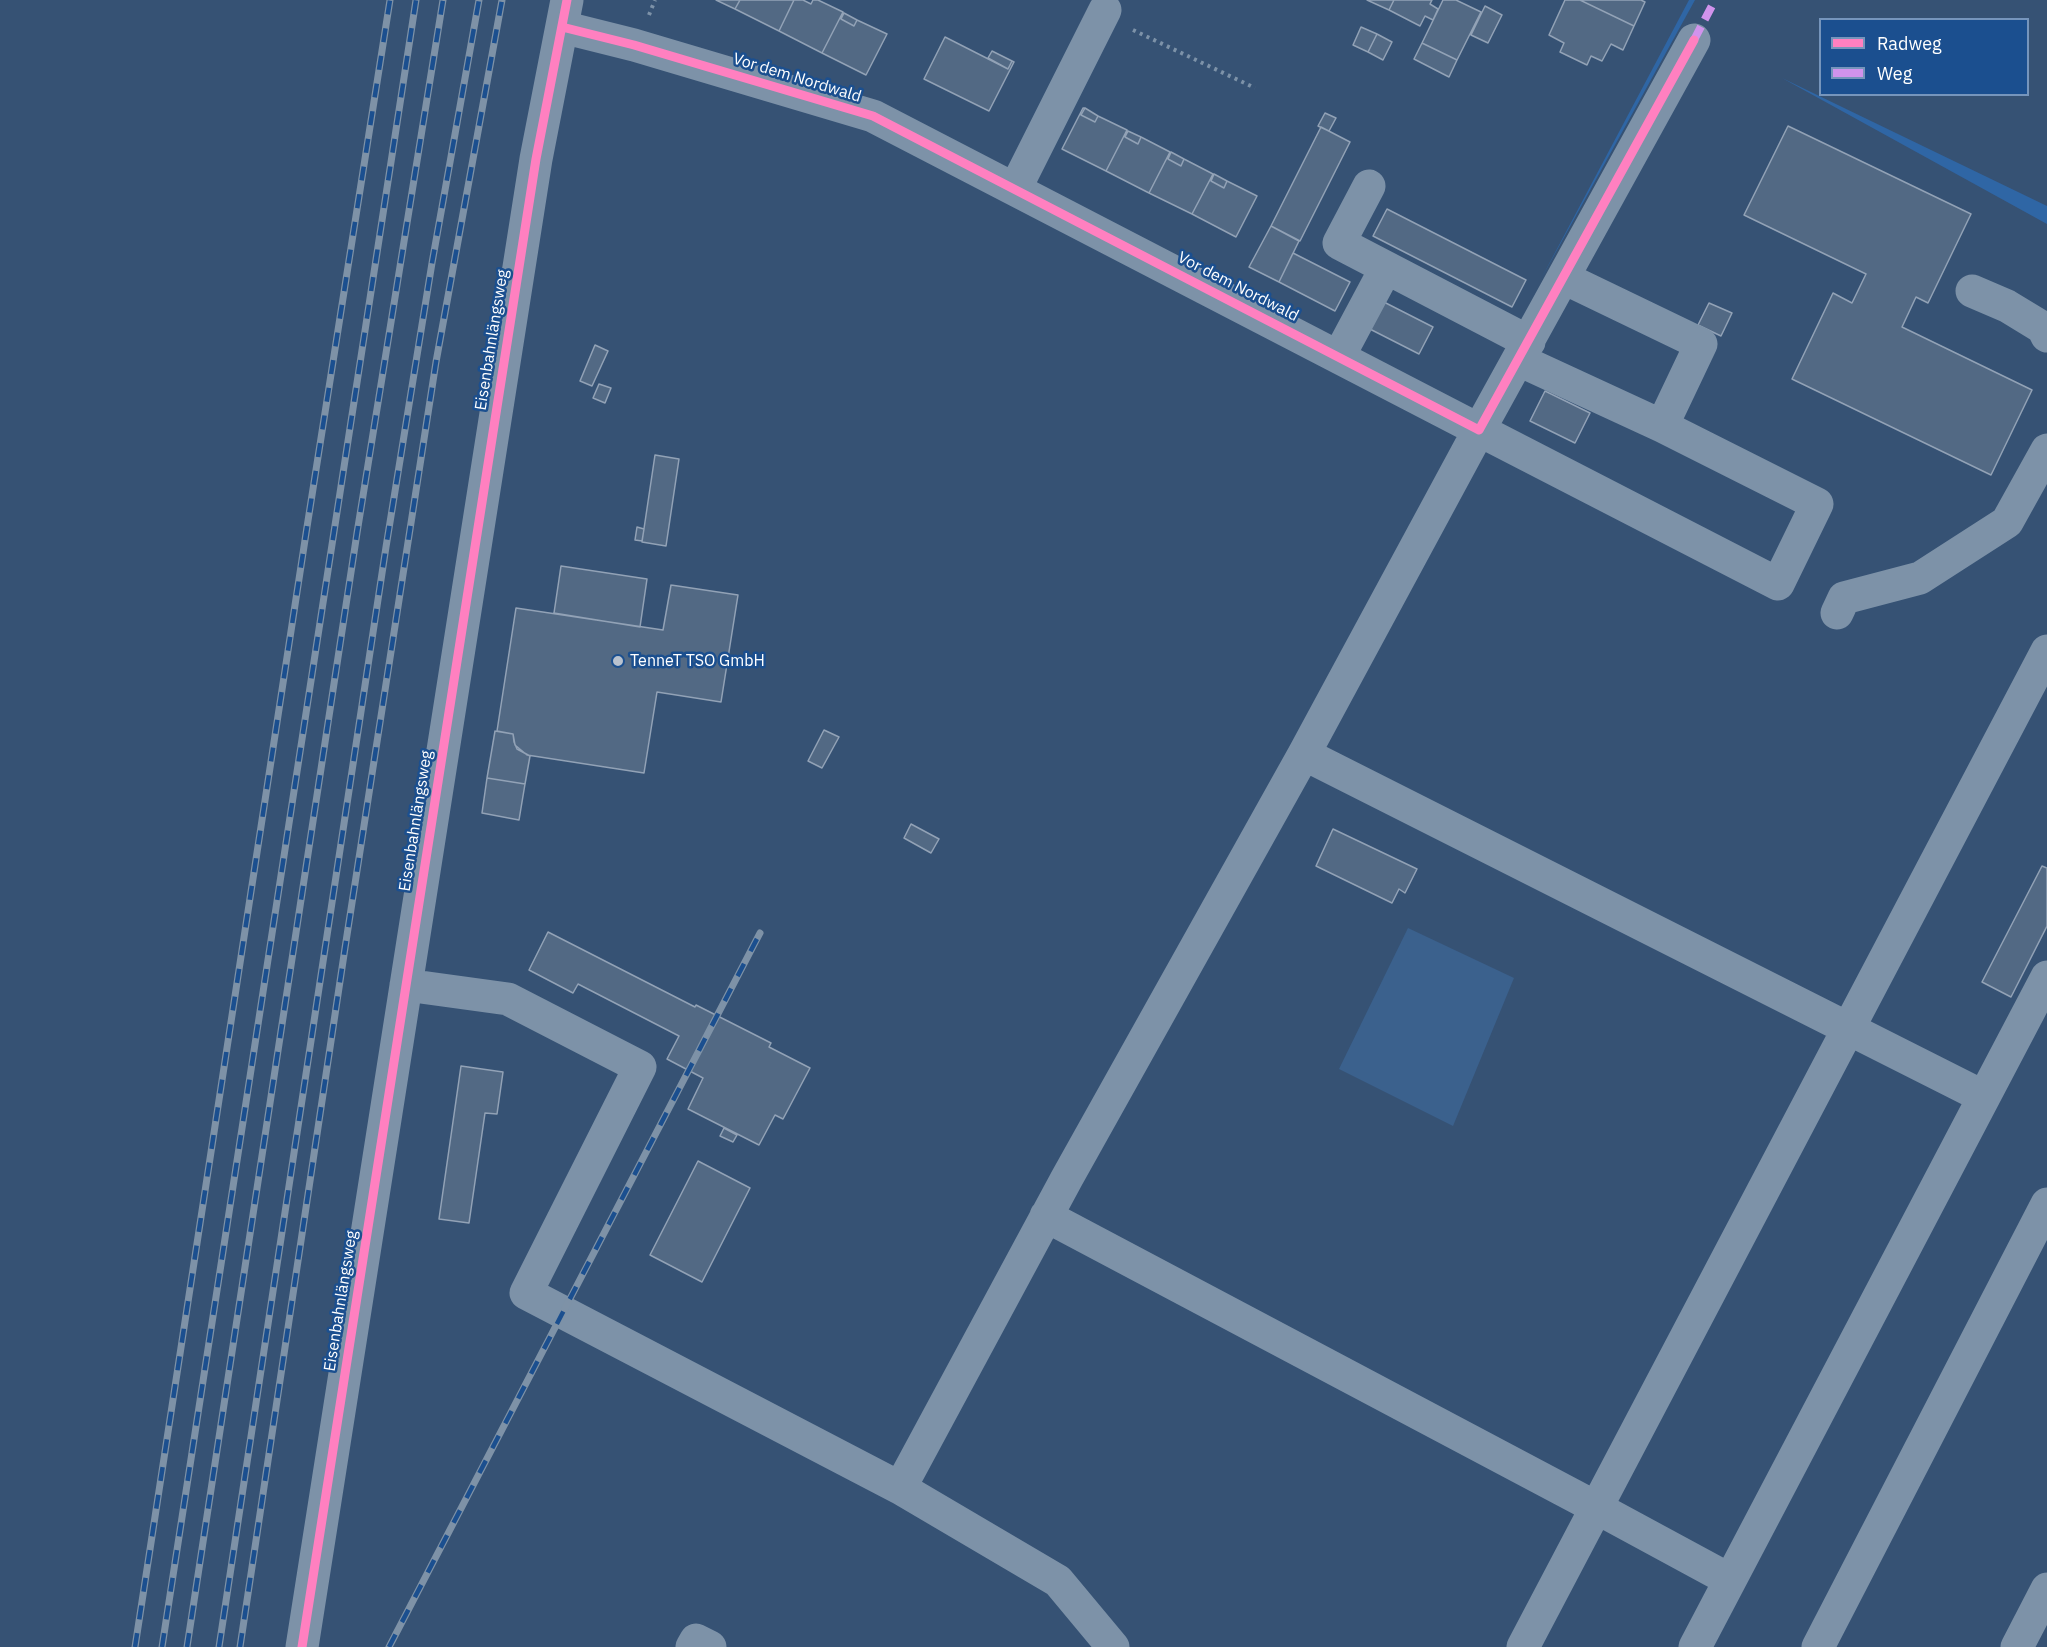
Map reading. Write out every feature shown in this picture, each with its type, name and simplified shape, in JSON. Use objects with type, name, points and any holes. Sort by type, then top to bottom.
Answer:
[{"type":"street","points":[[1015,189],[1104,13]]},
{"type":"street","name":"Vor dem Nordwald","points":[[565,14],[634,45],[873,116],[1778,584],[1816,504],[1662,426]]},
{"type":"street","name":"Eisenbahnlängsweg","points":[[302,1647],[534,171],[565,14]]},
{"type":"street","points":[[900,1488],[1046,1216],[1304,754],[1694,40]]},
{"type":"street","points":[[1368,186],[1339,243],[1386,268],[1524,351],[1662,426],[1701,344],[1564,278]]},
{"type":"street","points":[[1339,356],[1386,268]]},
{"type":"street","points":[[1972,291],[2007,306],[2043,328],[2047,336]]},
{"type":"street","points":[[1837,613],[1844,598],[1920,578],[2007,522],[2047,450]]},
{"type":"street","points":[[1523,1647],[2047,651]]},
{"type":"street","points":[[1304,754],[1984,1097]]},
{"type":"street","points":[[1695,1647],[2047,977]]},
{"type":"street","points":[[406,985],[508,999],[640,1067],[526,1293],[900,1488],[1058,1581],[1113,1645]]},
{"type":"street","points":[[1818,1647],[2047,1204]]},
{"type":"street","points":[[1046,1216],[1730,1580]]},
{"type":"street","points":[[2017,1647],[2047,1589]]},
{"type":"street","points":[[692,1647],[696,1640],[710,1647]]},
{"type":"path","points":[[1104,13],[1255,88]]},
{"type":"shaded area","points":[[1689,0],[1695,0],[1541,279]]},
{"type":"shaded area","points":[[1782,78],[2047,206],[2047,224]]},
{"type":"shaded area","points":[[1408,928],[1514,978],[1453,1126],[1339,1069]]},
{"type":"building","points":[[716,0],[740,0],[735,9]]},
{"type":"building","points":[[740,0],[794,0],[779,31],[735,9]]},
{"type":"building","points":[[794,0],[803,0],[811,4],[813,0],[818,0],[843,12],[822,53],[779,31]]},
{"type":"building","points":[[1367,0],[1394,0],[1389,10]]},
{"type":"building","points":[[1394,0],[1432,0],[1430,4],[1438,9],[1433,20],[1425,16],[1420,26],[1389,10]]},
{"type":"building","points":[[1443,0],[1456,0],[1481,12],[1457,60],[1422,43]]},
{"type":"building","points":[[1565,0],[1580,0],[1634,26],[1623,50],[1611,44],[1602,61],[1591,56],[1587,65],[1560,52],[1564,43],[1549,35]]},
{"type":"building","points":[[1580,0],[1641,0],[1645,2],[1634,26]]},
{"type":"building","points":[[1485,6],[1502,15],[1488,43],[1471,35]]},
{"type":"building","points":[[843,12],[841,19],[854,26],[857,20],[887,34],[866,75],[822,53]]},
{"type":"building","points":[[844,13],[857,20],[854,26],[841,19]]},
{"type":"building","points":[[1361,27],[1377,34],[1368,52],[1353,45]]},
{"type":"building","points":[[1377,34],[1392,42],[1383,60],[1368,52]]},
{"type":"building","points":[[945,37],[1008,69],[1012,61],[1014,62],[989,111],[924,79]]},
{"type":"building","points":[[1422,43],[1457,60],[1449,77],[1414,59]]},
{"type":"building","points":[[992,51],[1012,61],[1008,69],[988,58]]},
{"type":"building","points":[[1083,108],[1085,108],[1081,115],[1095,122],[1098,116],[1127,130],[1106,171],[1062,149]]},
{"type":"building","points":[[1085,108],[1098,116],[1095,122],[1081,115]]},
{"type":"building","points":[[1325,113],[1336,118],[1329,131],[1318,126]]},
{"type":"building","points":[[1788,126],[1971,214],[1928,303],[1916,297],[1902,327],[2032,390],[1991,475],[1792,379],[1833,293],[1852,303],[1866,274],[1744,215]]},
{"type":"building","points":[[1321,127],[1350,142],[1300,241],[1271,226]]},
{"type":"building","points":[[1127,130],[1125,137],[1138,144],[1141,137],[1170,152],[1149,193],[1106,171]]},
{"type":"building","points":[[1128,131],[1141,137],[1138,144],[1125,137]]},
{"type":"building","points":[[1170,152],[1168,159],[1181,166],[1184,159],[1213,174],[1192,214],[1149,193]]},
{"type":"building","points":[[1171,152],[1184,159],[1181,166],[1168,159]]},
{"type":"building","points":[[1213,174],[1211,181],[1224,188],[1227,181],[1257,196],[1236,237],[1192,214]]},
{"type":"building","points":[[1214,174],[1227,181],[1224,188],[1211,181]]},
{"type":"building","points":[[1387,209],[1526,280],[1512,307],[1373,236]]},
{"type":"building","points":[[1271,226],[1299,241],[1279,282],[1249,267]]},
{"type":"building","points":[[1293,253],[1350,282],[1335,311],[1279,282]]},
{"type":"building","points":[[1376,298],[1433,327],[1419,354],[1362,325]]},
{"type":"building","points":[[1709,303],[1732,313],[1721,336],[1698,325]]},
{"type":"building","points":[[595,345],[608,351],[592,386],[580,381]]},
{"type":"building","points":[[599,384],[611,388],[605,403],[593,398]]},
{"type":"building","points":[[1545,391],[1590,413],[1575,443],[1530,421]]},
{"type":"building","points":[[655,455],[679,459],[666,546],[642,542]]},
{"type":"building","points":[[637,527],[644,529],[642,541],[635,540]]},
{"type":"building","points":[[561,566],[647,579],[640,627],[554,613]]},
{"type":"building","name":"TenneT TSO GmbH","points":[[671,585],[738,595],[721,702],[657,692],[644,773],[527,755],[515,745],[513,734],[497,731],[516,608],[663,630]]},
{"type":"building","points":[[824,730],[839,737],[822,768],[808,761]]},
{"type":"building","points":[[495,731],[513,734],[517,749],[530,756],[525,784],[487,778]]},
{"type":"building","points":[[487,778],[525,784],[519,820],[482,813]]},
{"type":"building","points":[[911,824],[939,839],[931,853],[904,838]]},
{"type":"building","points":[[1333,829],[1417,869],[1405,893],[1399,889],[1392,903],[1316,866]]},
{"type":"building","points":[[2042,866],[2047,868],[2047,926],[2011,997],[1982,982]]},
{"type":"building","points":[[548,932],[771,1043],[769,1047],[810,1068],[783,1119],[775,1115],[759,1145],[688,1109],[703,1078],[667,1059],[679,1036],[578,984],[573,993],[529,970]]},
{"type":"building","points":[[461,1066],[503,1072],[497,1114],[485,1113],[469,1223],[439,1219]]},
{"type":"building","points":[[724,1128],[737,1135],[733,1142],[720,1136]]},
{"type":"building","points":[[698,1161],[750,1188],[702,1282],[650,1255]]},
{"type":"railway","points":[[135,1647],[390,0]]},
{"type":"railway","points":[[162,1647],[416,0]]},
{"type":"railway","points":[[187,1647],[357,533],[443,0]]},
{"type":"railway","points":[[219,1647],[386,547],[432,263],[479,0]]},
{"type":"railway","points":[[240,1647],[436,362],[502,0]]},
{"type":"railway","points":[[389,1647],[760,933]]},
{"type":"marked path","points":[[1694,40],[1715,0]]},
{"type":"cycle path","points":[[302,1647],[536,159],[567,0]]},
{"type":"cycle path","points":[[562,27],[634,45],[873,116],[1479,430],[1694,40]]},
{"type":"place","name":"TenneT TSO GmbH","points":[[618,661]]}]
